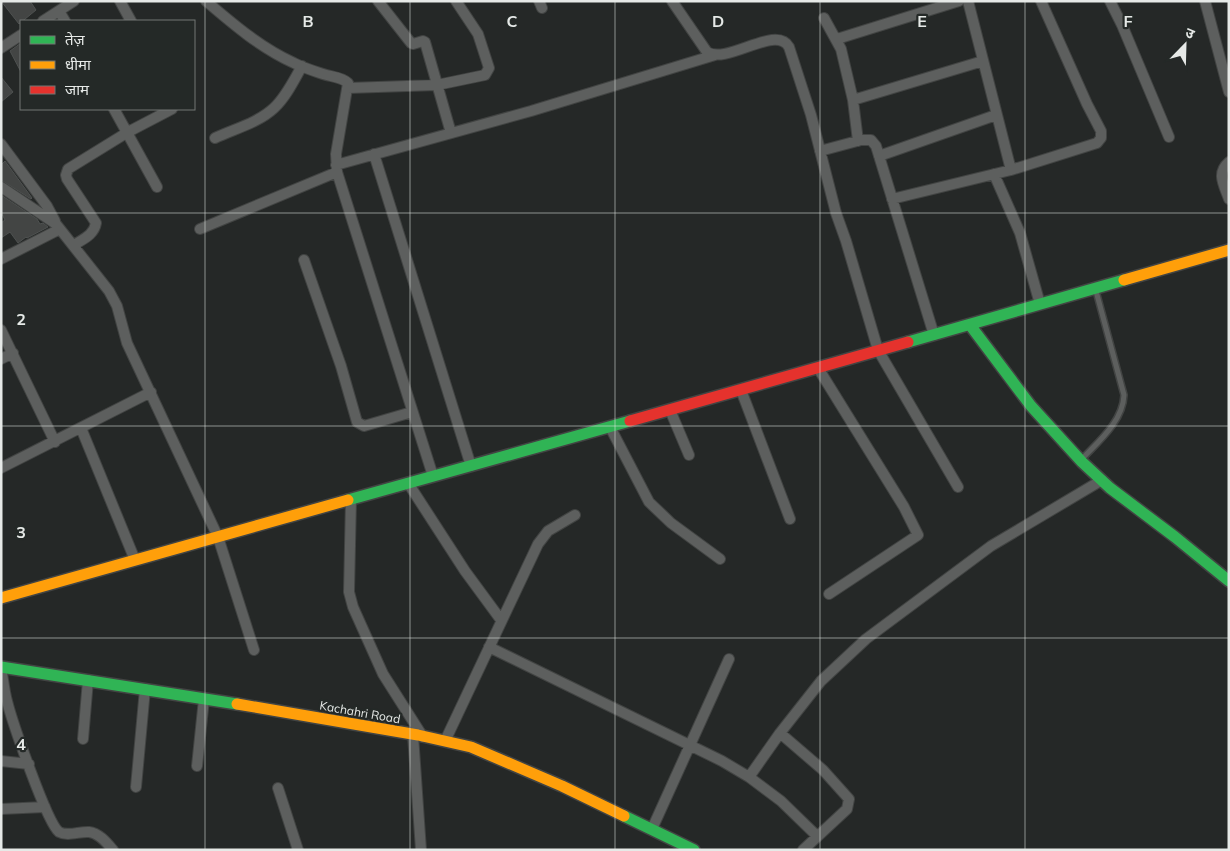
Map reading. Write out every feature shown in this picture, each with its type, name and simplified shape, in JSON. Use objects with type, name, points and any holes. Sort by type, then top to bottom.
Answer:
[{"type":"main road","points":[[1,598],[970,325],[1229,250]]},
{"type":"main road","points":[[970,325],[991,356],[1043,420],[1081,461],[1102,480],[1200,556],[1229,581]]},
{"type":"main road","name":"Kachahri Road","points":[[1,667],[145,689],[445,741],[471,748],[508,762],[694,850]]},
{"type":"street","points":[[45,20],[74,1]]},
{"type":"street","points":[[120,1],[130,20]]},
{"type":"street","points":[[206,1],[266,49],[302,66],[345,80],[348,83],[336,154],[336,168],[433,476]]},
{"type":"street","points":[[378,1],[412,44],[425,42],[451,133]]},
{"type":"street","points":[[348,88],[437,85],[485,75],[488,70],[478,34],[456,1]]},
{"type":"street","points":[[672,1],[707,52],[715,55]]},
{"type":"street","points":[[837,39],[959,1]]},
{"type":"street","points":[[968,1],[1011,170]]},
{"type":"street","points":[[892,198],[1011,170],[1097,143],[1101,138],[1101,131],[1086,104],[1041,1]]},
{"type":"street","points":[[1110,1],[1169,137]]},
{"type":"street","points":[[1205,1],[1229,92]]},
{"type":"street","points":[[59,11],[64,20]]},
{"type":"street","points":[[824,18],[842,49],[853,100],[858,141]]},
{"type":"street","points":[[1,48],[20,36]]},
{"type":"street","points":[[200,229],[336,168],[374,154],[531,111],[715,55],[779,40],[787,43],[804,90],[836,213],[878,350],[958,487]]},
{"type":"street","points":[[853,100],[983,61]]},
{"type":"street","points":[[215,138],[263,117],[273,109],[284,97],[302,66]]},
{"type":"street","points":[[115,110],[157,187]]},
{"type":"street","points":[[74,245],[91,234],[96,223],[67,178],[68,169],[128,132],[170,110]]},
{"type":"street","points":[[879,156],[996,115]]},
{"type":"street","points":[[820,151],[858,141],[871,140],[876,146],[934,335]]},
{"type":"street","points":[[1,144],[47,206],[58,226],[109,291],[116,306],[127,343],[218,537],[254,650]]},
{"type":"street","points":[[374,154],[471,466]]},
{"type":"street","points":[[1229,162],[1224,167],[1221,177],[1229,199]]},
{"type":"street","points":[[994,174],[1020,233],[1040,304]]},
{"type":"street","points":[[1,188],[58,226]]},
{"type":"street","points":[[1,260],[58,226]]},
{"type":"street","points":[[304,260],[341,366],[357,422],[364,426],[412,412]]},
{"type":"street","points":[[1,330],[55,442]]},
{"type":"street","points":[[1,359],[13,353]]},
{"type":"street","points":[[818,368],[904,507],[918,535],[829,594]]},
{"type":"street","points":[[740,390],[790,519]]},
{"type":"street","points":[[1,468],[151,392]]},
{"type":"street","points":[[670,410],[689,455]]},
{"type":"street","points":[[610,427],[649,502],[671,523],[720,558]]},
{"type":"street","points":[[81,428],[135,560]]},
{"type":"street","points":[[749,777],[780,732],[821,681],[866,639],[991,546],[1102,480]]},
{"type":"street","points":[[408,483],[465,571],[501,620]]},
{"type":"street","points":[[351,499],[350,592],[353,607],[383,674],[418,736],[421,850]]},
{"type":"street","points":[[445,741],[501,620],[543,536],[553,527],[575,515]]},
{"type":"street","points":[[489,647],[722,761],[749,777],[782,801],[817,836]]},
{"type":"street","points":[[652,829],[729,659]]},
{"type":"street","points":[[1,667],[10,712],[45,808],[55,826],[62,833],[94,833],[113,850]]},
{"type":"street","points":[[83,739],[88,680]]},
{"type":"street","points":[[136,787],[145,689]]},
{"type":"street","points":[[198,766],[204,699]]},
{"type":"street","points":[[780,732],[823,770],[849,799],[846,809],[803,850]]},
{"type":"street","points":[[1,761],[29,764]]},
{"type":"street","points":[[278,788],[298,850]]},
{"type":"street","points":[[1,809],[45,808]]},
{"type":"street","points":[[411,850],[420,836]]},
{"type":"lane","points":[[1081,461],[1115,421],[1124,405],[1124,395],[1096,288]]},
{"type":"building","points":[[1,1],[30,1],[36,10],[24,20],[20,20],[19,24]]},
{"type":"building","points":[[20,44],[20,70],[10,51]]},
{"type":"building","points":[[1,77],[13,92],[1,102]]},
{"type":"building","points":[[5,161],[31,199],[1,180],[1,165]]},
{"type":"building","points":[[1,195],[37,219],[40,224],[43,223],[48,227],[26,237],[18,243],[10,232],[1,238],[1,223],[5,220],[1,212]]},
{"type":"traffic: fast","points":[[908,342],[1124,280]]},
{"type":"traffic: fast","points":[[970,325],[1031,406],[1082,462],[1110,488],[1229,581]]},
{"type":"traffic: fast","points":[[348,500],[630,421]]},
{"type":"traffic: fast","points":[[1,667],[237,704]]},
{"type":"traffic: fast","points":[[624,816],[694,850]]},
{"type":"traffic: slow","points":[[1124,280],[1229,250]]},
{"type":"traffic: slow","points":[[1,598],[348,500]]},
{"type":"traffic: slow","points":[[237,704],[418,735],[471,747],[562,786],[624,816]]},
{"type":"traffic: jam","points":[[630,421],[908,342]]}]
